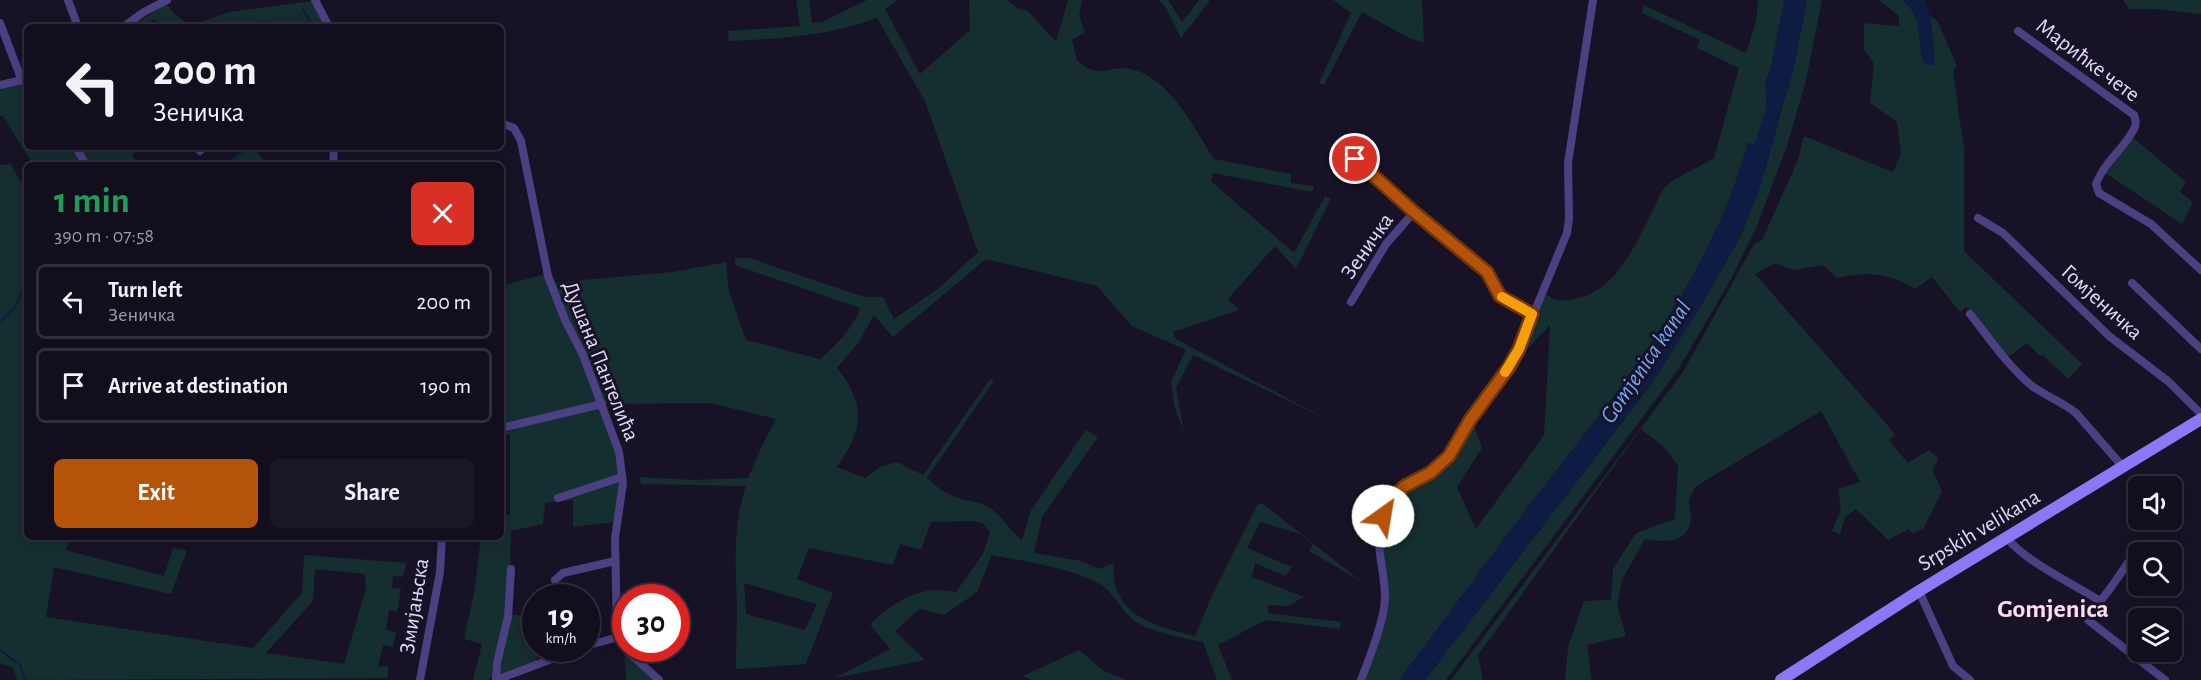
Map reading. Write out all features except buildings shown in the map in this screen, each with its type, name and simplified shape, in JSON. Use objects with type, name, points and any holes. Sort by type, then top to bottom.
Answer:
[{"type":"main road","name":"Srpskih velikana","points":[[1780,680],[1919,591],[2201,419]]},
{"type":"street","points":[[68,0],[77,24]]},
{"type":"street","points":[[126,24],[149,4],[167,0]]},
{"type":"street","points":[[315,0],[327,24]]},
{"type":"street","points":[[1361,680],[1385,599],[1379,540],[1380,528],[1387,509],[1394,497],[1405,486],[1430,473],[1449,456],[1470,420],[1509,367],[1519,349],[1567,233],[1568,163],[1593,0]]},
{"type":"street","points":[[0,23],[24,78]]},
{"type":"street","name":"Марићке чете","points":[[2018,31],[2134,115],[2136,120],[2134,129],[2100,173],[2096,184],[2098,193],[2151,224],[2201,270]]},
{"type":"street","points":[[0,85],[24,80]]},
{"type":"street","name":"Душана Пантелића","points":[[504,124],[514,128],[521,141],[548,276],[602,404],[619,452],[622,477],[615,538],[616,584]]},
{"type":"street","name":"Зеничка","points":[[1355,159],[1414,212],[1487,272],[1500,296],[1532,314]]},
{"type":"street","name":"Зеничка","points":[[1350,302],[1386,244],[1414,212]]},
{"type":"street","name":"Гомјеничка","points":[[1978,218],[2003,233],[2109,336],[2169,382],[2201,414]]},
{"type":"street","points":[[2132,283],[2201,350]]},
{"type":"street","points":[[1970,314],[2023,378],[2076,413],[2123,467]]},
{"type":"street","points":[[504,427],[602,404]]},
{"type":"street","points":[[558,498],[622,477]]},
{"type":"street","points":[[2007,538],[2015,549],[2100,601]]},
{"type":"street","name":"Змијањска","points":[[420,680],[440,572],[442,540]]},
{"type":"street","points":[[555,580],[563,573],[615,561]]},
{"type":"street","points":[[2128,561],[2111,589],[2088,612],[2088,620],[2165,680]]},
{"type":"street","points":[[511,569],[507,618],[497,663],[496,680],[543,662]]},
{"type":"street","points":[[1919,591],[1953,666],[1970,680]]},
{"type":"street","points":[[639,662],[659,680]]},
{"type":"green space","points":[[796,0],[809,0],[812,23],[822,22],[867,0],[897,0],[885,9],[920,74],[970,30],[969,0],[1007,0],[1018,9],[1027,10],[1056,42],[1068,0],[1082,0],[1079,16],[1085,32],[1072,40],[1077,61],[1099,71],[1130,69],[1144,73],[1156,81],[1179,105],[1214,159],[1291,174],[1291,183],[1314,186],[1312,192],[1213,173],[1211,181],[1294,253],[1325,196],[1331,199],[1296,269],[1275,246],[1228,299],[1239,310],[1173,332],[1176,339],[1328,420],[1193,355],[1176,388],[1184,432],[1174,405],[1171,381],[1186,350],[1132,326],[1097,286],[986,259],[893,337],[874,315],[858,343],[837,368],[853,394],[858,418],[852,441],[837,467],[865,478],[880,467],[897,462],[923,475],[990,379],[994,381],[927,478],[940,489],[988,507],[1022,540],[1031,510],[1086,430],[1098,437],[1042,517],[1034,553],[1081,561],[1099,569],[1114,563],[1114,581],[1119,595],[1127,606],[1150,622],[1195,636],[1212,595],[1257,505],[1262,503],[1362,582],[1309,551],[1313,544],[1300,534],[1260,522],[1247,548],[1292,567],[1286,576],[1255,563],[1252,577],[1304,597],[1288,606],[1268,605],[1268,613],[1341,622],[1340,629],[1266,620],[1218,645],[1232,680],[1217,680],[1203,642],[1164,633],[1136,622],[1108,590],[1098,583],[1060,569],[992,555],[977,592],[944,615],[920,609],[895,631],[925,660],[835,678],[890,649],[870,624],[876,618],[896,603],[919,593],[956,592],[983,554],[990,532],[983,523],[931,522],[921,550],[900,544],[893,565],[809,548],[797,579],[833,593],[806,664],[736,669],[736,544],[739,515],[746,486],[641,484],[640,477],[693,480],[748,478],[776,419],[710,403],[609,404],[600,405],[609,423],[622,477],[614,522],[573,527],[573,500],[545,503],[543,524],[511,531],[510,570],[505,613],[522,616],[522,662],[533,662],[487,680],[473,680],[482,644],[464,639],[474,594],[481,540],[504,540],[504,515],[510,515],[510,435],[504,435],[504,285],[545,274],[548,283],[673,272],[726,262],[729,292],[746,340],[820,359],[849,329],[860,308],[735,265],[735,258],[749,258],[864,297],[883,297],[894,319],[939,288],[978,252],[925,101],[877,18],[840,29],[804,36],[729,41],[728,31],[800,26]],"holes":[[[744,583],[817,604],[805,630],[746,614]]]},
{"type":"green space","points":[[1159,0],[1168,0],[1182,22],[1199,0],[1210,0],[1181,38]]},
{"type":"green space","points":[[1333,0],[1422,0],[1424,43],[1407,37],[1362,12],[1324,85],[1319,83],[1351,13]]},
{"type":"green space","points":[[1758,0],[1785,0],[1771,67],[1765,84],[1769,125],[1758,147],[1748,142],[1732,192],[1687,286],[1630,374],[1399,680],[1364,680],[1384,625],[1382,530],[1394,502],[1404,492],[1426,480],[1472,424],[1482,448],[1457,487],[1476,529],[1544,435],[1550,325],[1520,357],[1544,293],[1556,300],[1568,300],[1592,293],[1604,285],[1624,263],[1664,188],[1677,178],[1714,158],[1739,68],[1697,48],[1700,40],[1642,13],[1644,5],[1746,53],[1756,21]]},
{"type":"green space","points":[[1807,0],[1822,0],[1806,80],[1787,146],[1756,228],[1731,279],[1678,370],[1446,680],[1425,680],[1652,383],[1702,304],[1741,235],[1761,184],[1794,66]]},
{"type":"green space","points":[[1879,0],[1903,0],[1910,8],[1918,25],[1926,65],[1932,65],[1935,60],[1930,15],[1938,22],[1957,66],[1953,72],[1964,149],[1964,251],[2082,364],[2068,379],[2027,343],[2008,357],[1966,307],[1960,312],[1932,277],[1915,289],[1886,276],[1868,274],[1837,278],[1823,265],[1794,270],[1775,263],[1755,274],[1895,434],[1889,441],[1908,463],[1929,450],[1938,458],[1933,471],[1942,491],[1924,528],[1913,534],[1909,529],[1888,540],[1856,509],[1845,517],[1840,534],[1832,531],[1841,510],[1838,489],[1860,482],[1821,411],[1695,487],[1689,500],[1691,521],[1683,535],[1665,541],[1645,539],[1622,580],[1617,604],[1626,636],[1587,645],[1592,680],[1565,680],[1568,647],[1584,601],[1611,600],[1613,569],[1636,533],[1675,519],[1678,465],[1662,445],[1641,429],[1478,655],[1483,680],[1451,680],[1683,372],[1754,244],[1762,240],[1798,160],[1804,136],[1893,172],[1901,154],[1897,122],[1870,103],[1874,63],[1864,50],[1864,23],[1899,26],[1899,16]]},
{"type":"green space","points":[[2123,0],[2201,0],[2201,14],[2157,9],[2129,9]]},
{"type":"green space","points":[[312,1],[324,24],[280,24],[266,21],[246,24],[188,24],[199,23],[229,12]]},
{"type":"green space","points":[[166,4],[188,24],[163,24],[153,20],[147,24],[136,24]]},
{"type":"green space","points":[[24,84],[24,150],[139,150],[132,154],[136,162],[31,162],[3,116],[0,116],[0,89]]},
{"type":"green space","points":[[2132,137],[2186,182],[2180,192],[2193,202],[2182,224],[2104,172]]},
{"type":"green space","points":[[243,150],[256,150],[266,162],[225,162]]},
{"type":"green space","points":[[11,164],[24,188],[24,540],[70,540],[66,550],[164,576],[173,548],[187,550],[171,594],[54,567],[46,617],[253,648],[302,593],[304,555],[406,563],[403,577],[393,576],[392,588],[401,589],[397,612],[389,610],[386,630],[396,632],[393,647],[383,645],[378,666],[389,667],[387,678],[17,680],[13,668],[0,663],[0,165]],"holes":[[[315,569],[365,574],[366,588],[344,664],[266,653],[313,601]]]},
{"type":"green space","points":[[1079,650],[1104,671],[1127,680],[1031,680],[1023,676]]},
{"type":"green space","points":[[625,662],[638,662],[655,680],[626,680]]},
{"type":"water","points":[[1784,0],[1807,0],[1794,66],[1761,184],[1741,235],[1702,304],[1652,383],[1425,680],[1399,680],[1630,373],[1687,286],[1732,192],[1748,142],[1758,147],[1767,132],[1769,125],[1765,84],[1771,67]]},
{"type":"water","points":[[1903,0],[1924,0],[1930,15],[1935,60],[1933,65],[1926,65],[1915,16]]},
{"type":"waterway","points":[[303,9],[311,24]]},
{"type":"waterway","name":"Gomjenica kanal","points":[[1756,155],[1771,108]]},
{"type":"waterway","points":[[227,162],[245,150]]},
{"type":"waterway","points":[[0,322],[15,307],[24,287]]},
{"type":"waterway","points":[[0,650],[20,665],[25,680]]},
{"type":"slow traffic","points":[[1502,297],[1532,314],[1519,349],[1505,372]]},
{"type":"district","name":"Gomjenica","points":[[2053,609]]},
{"type":"route","points":[[1355,159],[1414,212],[1487,272],[1500,296],[1532,314],[1519,349],[1509,367],[1470,420],[1449,456],[1440,466],[1398,492],[1383,516]]}]
